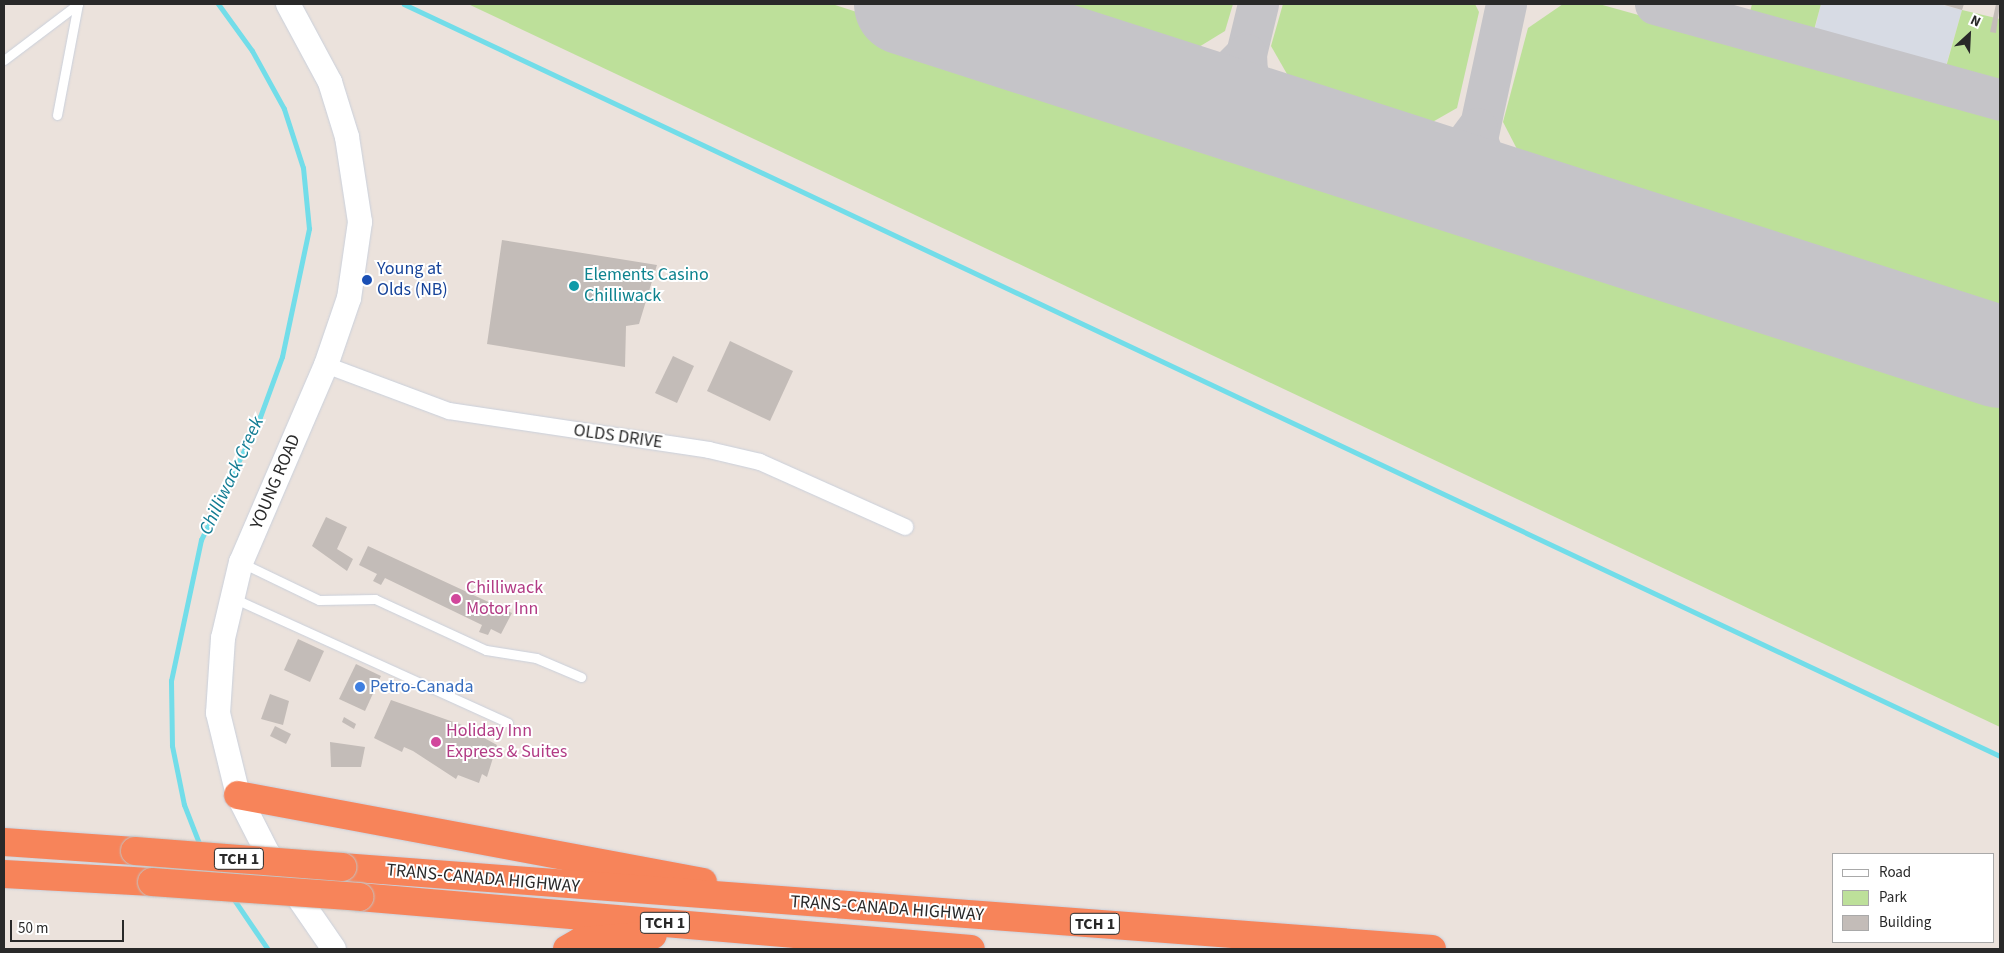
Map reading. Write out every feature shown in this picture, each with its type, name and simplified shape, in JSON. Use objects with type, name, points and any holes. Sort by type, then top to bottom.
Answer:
[{"type":"highway","points":[[238,795],[733,887],[947,913]]},
{"type":"highway","name":"TRANS-CANADA HIGHWAY","points":[[4,842],[1432,949]]},
{"type":"highway","name":"TRANS-CANADA HIGHWAY","points":[[4,874],[152,882],[358,897],[971,949]]},
{"type":"highway","points":[[567,949],[581,941],[650,935],[944,947]]},
{"type":"main road","name":"YOUNG ROAD","points":[[288,4],[330,82],[347,137],[360,222],[349,298],[326,365],[241,562],[231,597],[218,672],[218,713],[238,795],[267,852],[334,949]]},
{"type":"street","name":"OLDS DRIVE","points":[[326,365],[449,411],[709,450],[760,462],[905,527]]},
{"type":"lane","points":[[4,60],[78,4]]},
{"type":"lane","points":[[57,115],[78,4]]},
{"type":"lane","points":[[241,562],[319,600],[375,599],[486,650],[536,658],[581,677]]},
{"type":"lane","points":[[231,597],[508,723]]},
{"type":"shaded area","points":[[1821,4],[1939,4],[1962,10],[1941,83],[1810,48]]},
{"type":"green space","points":[[468,4],[832,4],[2000,380],[2000,727]]},
{"type":"green space","points":[[998,4],[1233,4],[1225,31],[1176,61]]},
{"type":"green space","points":[[1283,4],[1475,4],[1479,12],[1457,108],[1408,136],[1303,102],[1271,46]]},
{"type":"green space","points":[[1563,4],[1599,4],[2000,116],[2000,331],[1533,180],[1503,122],[1528,28]]},
{"type":"green space","points":[[1752,4],[1821,4],[1814,30],[1750,12]]},
{"type":"green space","points":[[1962,10],[2000,19],[2000,84],[1946,67]]},
{"type":"building","points":[[1941,4],[1964,4],[1962,10]]},
{"type":"building","points":[[1996,4],[2000,4],[1996,33],[1990,32]]},
{"type":"building","name":"Elements Casino Chilliwack","points":[[502,240],[657,265],[639,324],[626,326],[625,367],[487,344]]},
{"type":"building","points":[[730,341],[793,371],[770,421],[707,391]]},
{"type":"building","points":[[673,356],[694,366],[677,403],[655,393]]},
{"type":"building","points":[[326,517],[347,527],[337,549],[353,559],[347,571],[312,546]]},
{"type":"building","name":"Chilliwack Motor Inn","points":[[368,546],[512,613],[501,634],[491,629],[488,635],[479,632],[482,625],[385,578],[381,585],[373,581],[377,574],[359,565]]},
{"type":"building","name":"Petro-Canada","points":[[298,639],[324,651],[310,682],[284,670]]},
{"type":"building","name":"Petro-Canada","points":[[356,664],[381,676],[365,711],[339,699]]},
{"type":"building","points":[[270,694],[289,701],[283,725],[261,719]]},
{"type":"building","name":"Holiday Inn Express & Suites","points":[[391,700],[479,731],[477,734],[497,745],[487,777],[482,774],[479,783],[458,775],[456,779],[413,751],[404,747],[402,752],[374,738]]},
{"type":"building","points":[[344,717],[356,724],[354,729],[342,722]]},
{"type":"building","points":[[275,726],[291,734],[286,744],[270,736]]},
{"type":"building","points":[[330,742],[365,747],[361,767],[331,767]]},
{"type":"waterway","name":"Chilliwack Creek","points":[[200,846],[184,805],[172,746],[171,681],[201,540],[260,417],[282,357],[309,229],[303,168],[284,109],[252,51],[218,4]]},
{"type":"waterway","points":[[404,4],[2000,756]]},
{"type":"waterway","name":"Chilliwack Creek","points":[[234,899],[268,949]]},
{"type":"taxiway","points":[[1258,4],[1246,54],[1247,71],[1262,107],[1284,126]]},
{"type":"taxiway","points":[[1506,4],[1477,139],[1489,173],[1520,202]]},
{"type":"taxiway","points":[[1655,4],[2000,100]]},
{"type":"taxiway","points":[[1182,93],[1200,92],[1217,83],[1246,54]]},
{"type":"taxiway","points":[[1397,163],[1447,156],[1465,144],[1477,128]]},
{"type":"runway","points":[[905,4],[2000,357]]},
{"type":"place","name":"Young at Olds (NB)","points":[[367,280]]},
{"type":"place","name":"Elements Casino Chilliwack","points":[[574,286]]},
{"type":"place","name":"Chilliwack Motor Inn","points":[[456,599]]},
{"type":"place","name":"Petro-Canada","points":[[360,687]]},
{"type":"place","name":"Holiday Inn Express & Suites","points":[[436,742]]}]
